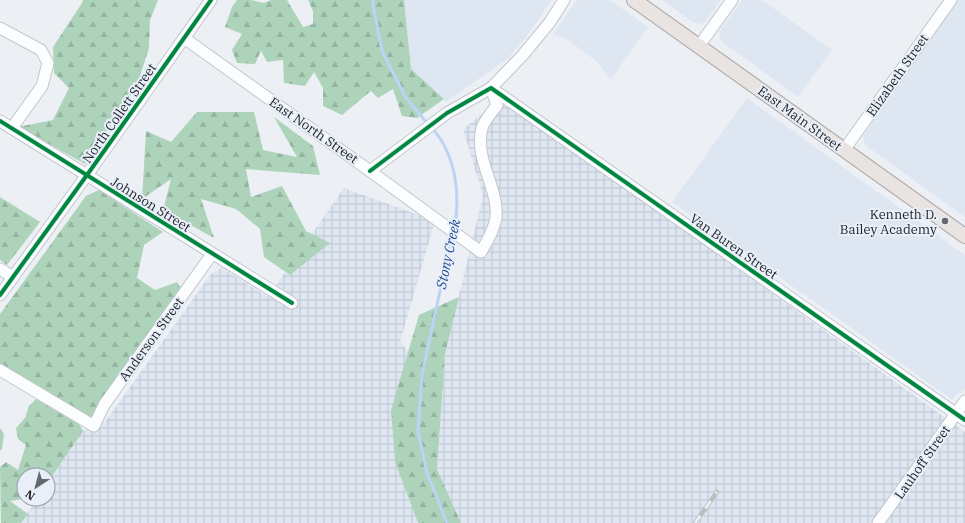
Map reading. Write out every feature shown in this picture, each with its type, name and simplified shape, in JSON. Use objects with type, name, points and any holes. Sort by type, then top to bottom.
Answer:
[{"type":"main road","name":"East Main Street","points":[[634,0],[965,236]]},
{"type":"street","name":"North Collett Street","points":[[0,295],[88,175],[211,0]]},
{"type":"street","points":[[370,171],[447,113],[491,88],[522,56],[550,22],[564,0]]},
{"type":"street","points":[[699,46],[732,0]]},
{"type":"street","name":"Elizabeth Street","points":[[844,150],[951,0]]},
{"type":"street","points":[[0,28],[41,50],[48,63],[42,86],[12,128]]},
{"type":"street","name":"East North Street","points":[[184,38],[481,252],[492,231],[496,219],[495,203],[481,155],[480,140],[482,126],[496,105],[491,88]]},
{"type":"street","name":"Van Buren Street","points":[[491,88],[960,417]]},
{"type":"street","name":"Johnson Street","points":[[0,121],[292,303]]},
{"type":"street","name":"Anderson Street","points":[[0,370],[94,426],[104,405],[212,254]]},
{"type":"street","points":[[0,269],[13,277]]},
{"type":"street","name":"Lauhoff Street","points":[[878,523],[960,417],[965,401]]},
{"type":"shaded area","points":[[404,0],[552,0],[524,40],[507,59],[446,102],[411,69]]},
{"type":"shaded area","points":[[577,0],[610,0],[648,27],[611,79],[596,61],[568,40],[553,34]]},
{"type":"shaded area","points":[[662,0],[721,0],[705,22],[700,24],[694,23]]},
{"type":"shaded area","points":[[742,0],[762,0],[832,50],[798,97],[721,41],[719,32]]},
{"type":"shaded area","points":[[958,0],[965,0],[965,217],[864,144],[863,136]]},
{"type":"shaded area","points":[[747,98],[965,255],[965,388],[962,393],[958,393],[952,400],[672,202]]},
{"type":"shaded area","points":[[502,99],[965,432],[965,523],[461,523],[437,469],[445,354],[483,196],[463,129]]},
{"type":"shaded area","points":[[344,188],[435,221],[400,342],[409,352],[391,411],[395,462],[418,523],[20,523],[31,507],[56,507],[56,470],[83,431],[105,422],[211,274],[222,268],[268,297]]},
{"type":"green space","points":[[83,0],[158,0],[150,20],[149,48],[136,88],[85,164],[18,127],[53,120],[69,88],[54,73],[53,47]]},
{"type":"green space","points":[[237,0],[251,0],[264,3],[271,0],[287,0],[303,27],[313,24],[313,11],[308,0],[404,0],[411,69],[444,99],[417,118],[402,116],[393,89],[378,98],[371,91],[342,115],[323,106],[323,88],[314,72],[305,86],[284,83],[283,60],[267,62],[261,51],[255,64],[237,63],[232,50],[242,34],[225,27],[232,7]]},
{"type":"green space","points":[[197,112],[254,112],[263,150],[297,157],[274,117],[313,146],[320,175],[246,169],[251,197],[282,186],[306,231],[330,243],[290,275],[264,257],[260,229],[236,209],[201,199],[214,238],[163,210],[171,179],[142,199],[146,131],[171,142]]},
{"type":"green space","points":[[99,190],[163,232],[144,245],[137,278],[155,290],[177,282],[182,290],[90,418],[0,364],[0,314],[86,196]]},
{"type":"green space","points":[[0,197],[40,222],[7,265],[0,260]]},
{"type":"green space","points":[[459,297],[445,354],[437,469],[461,523],[418,523],[395,462],[391,410],[419,315]]},
{"type":"green space","points":[[36,399],[80,425],[83,431],[56,470],[56,467],[19,467],[26,445],[18,439],[16,428],[25,418],[29,406]]},
{"type":"green space","points":[[0,428],[4,434],[2,449],[0,451]]},
{"type":"green space","points":[[6,462],[16,469],[16,500],[10,501],[16,507],[28,514],[21,523],[1,523],[0,467]]},
{"type":"waterway","name":"Stony Creek","points":[[373,0],[382,51],[406,98],[428,124]]},
{"type":"waterway","name":"Stony Creek","points":[[432,128],[447,150],[455,176],[457,203],[454,230]]},
{"type":"waterway","name":"Stony Creek","points":[[447,523],[427,473],[418,431],[422,375],[452,235]]},
{"type":"railway","points":[[695,523],[717,492]]},
{"type":"cycle path","points":[[0,295],[211,0]]},
{"type":"cycle path","points":[[370,171],[447,113],[491,88],[965,420]]},
{"type":"cycle path","points":[[0,121],[292,303]]},
{"type":"place","name":"Kenneth D. Bailey Academy","points":[[945,221]]}]
